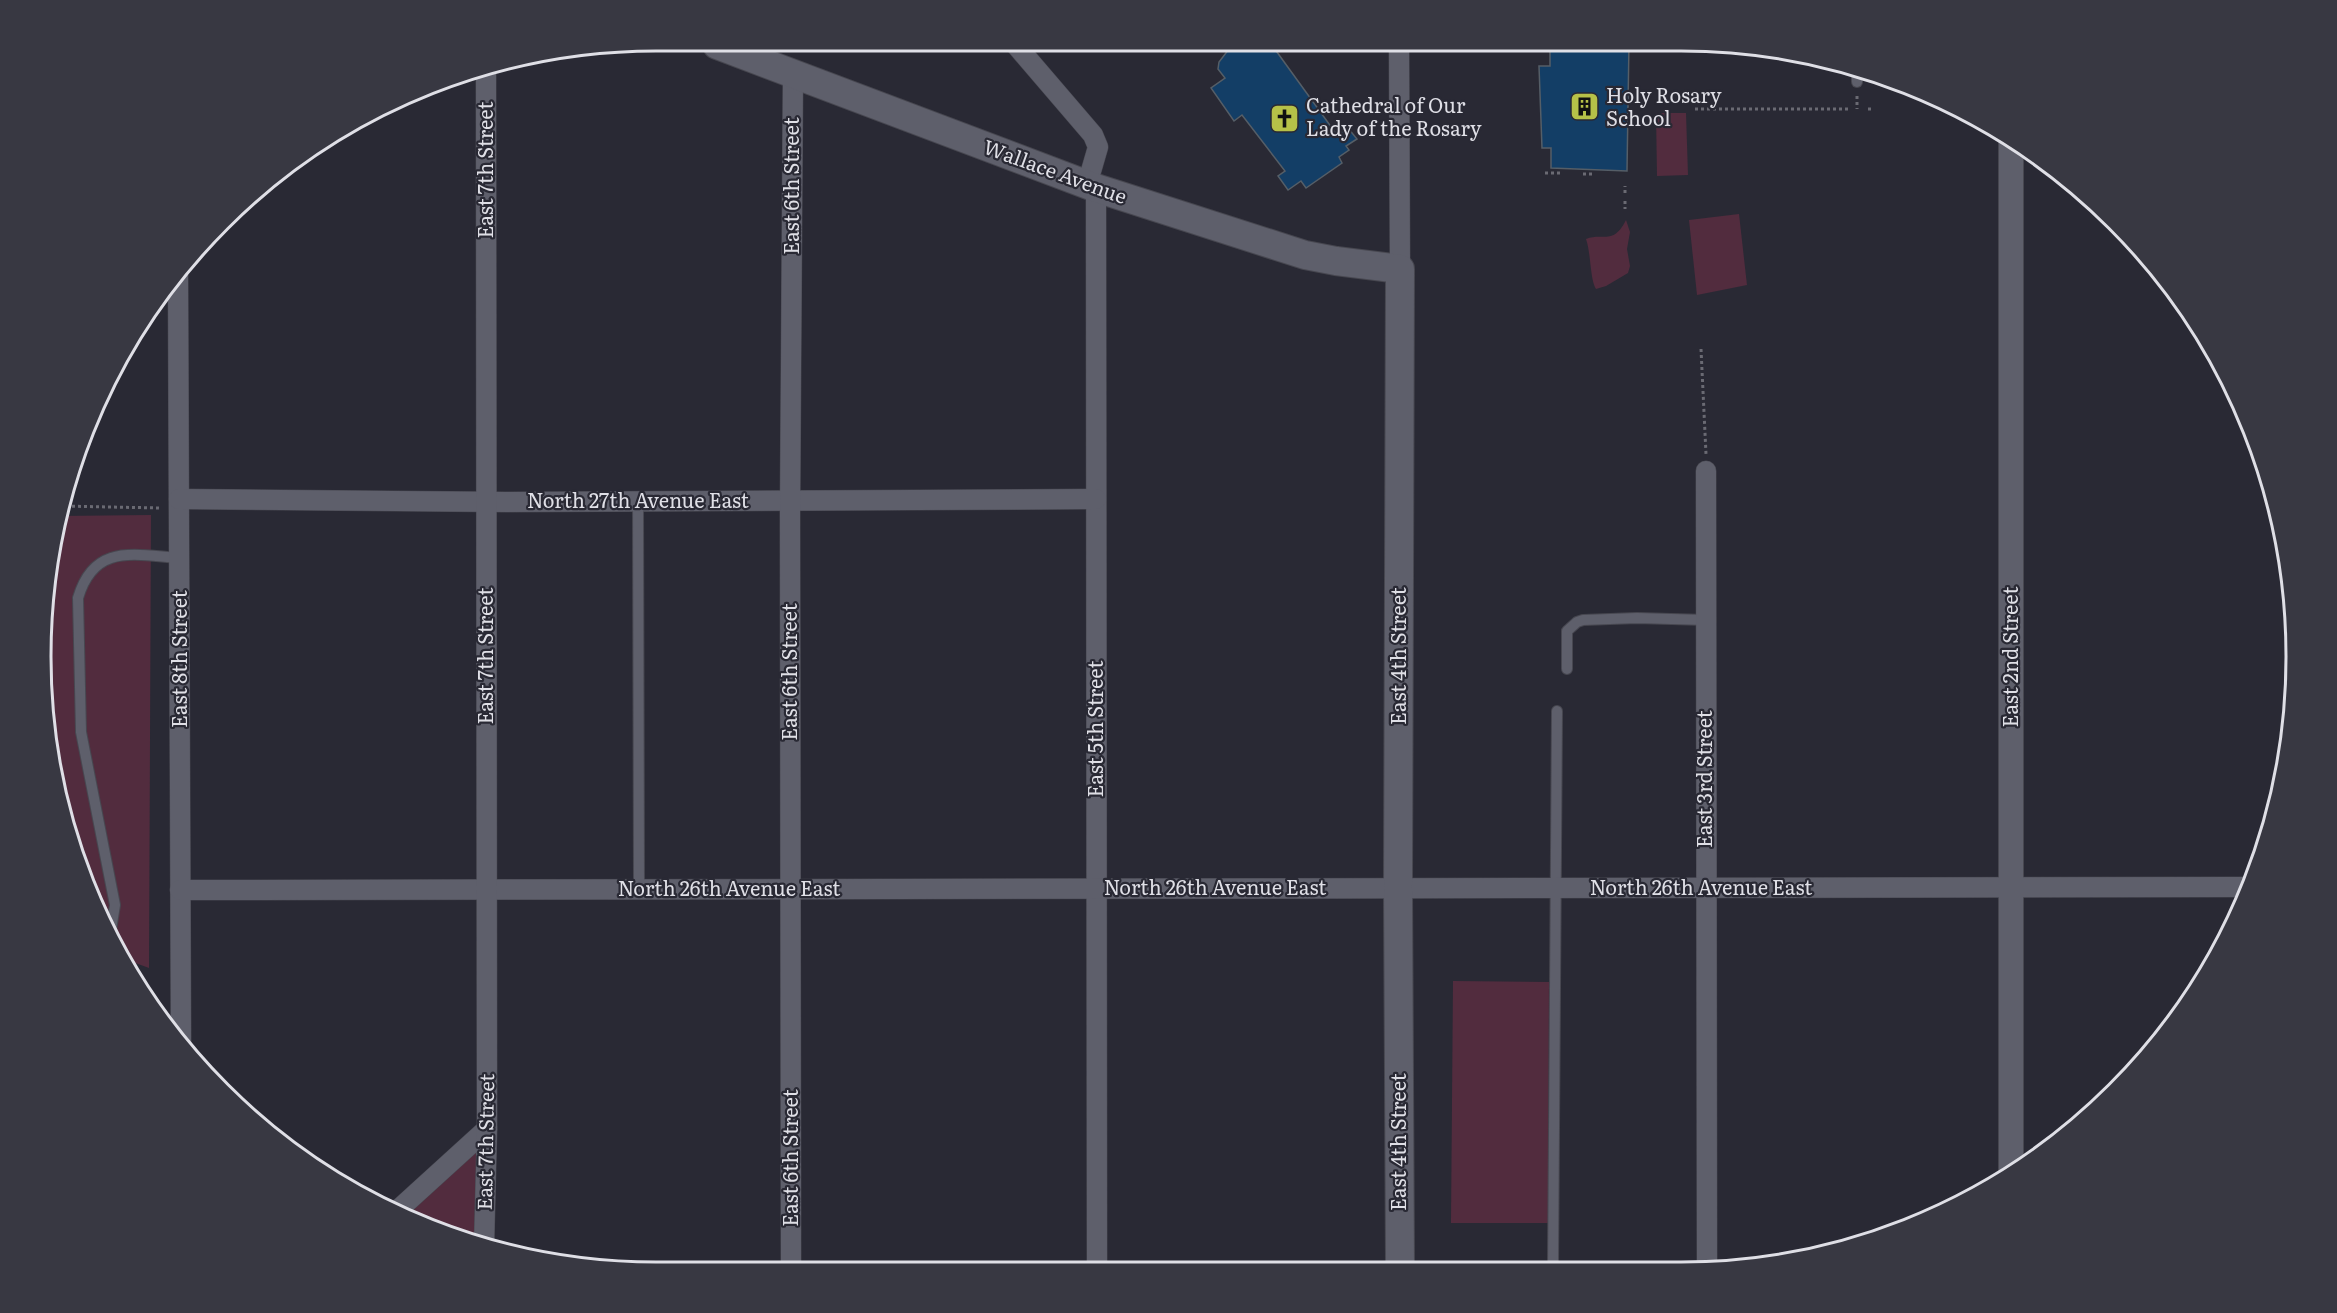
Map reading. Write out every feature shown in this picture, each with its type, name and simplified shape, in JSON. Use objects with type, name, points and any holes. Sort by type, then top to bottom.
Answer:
[{"type":"main road","name":"Wallace Avenue","points":[[733,51],[1092,186],[1305,255],[1400,269]]},
{"type":"main road","name":"East 4th Street","points":[[1400,269],[1398,888],[1400,1262]]},
{"type":"street","name":"East 5th Street","points":[[1021,51],[1093,135],[1098,147],[1092,186],[1096,499],[1097,1262]]},
{"type":"street","name":"East 4th Street","points":[[1399,51],[1400,269]]},
{"type":"street","name":"East 6th Street","points":[[791,1262],[790,499],[793,74]]},
{"type":"street","name":"East 7th Street","points":[[484,1236],[486,76]]},
{"type":"street","name":"East 2nd Street","points":[[2011,149],[2011,1164]]},
{"type":"street","name":"East 8th Street","points":[[178,285],[181,1031]]},
{"type":"street","name":"East 3rd Street","points":[[1706,471],[1707,1261]]},
{"type":"street","name":"North 27th Avenue East","points":[[179,504],[1096,499]]},
{"type":"street","name":"North 26th Avenue East","points":[[180,890],[2240,887]]},
{"type":"street","points":[[402,1206],[486,1129]]},
{"type":"lane","points":[[1857,78],[1857,82]]},
{"type":"lane","points":[[638,500],[639,889]]},
{"type":"lane","points":[[112,922],[115,905],[81,732],[78,598],[83,582],[96,566],[108,558],[127,555],[179,558]]},
{"type":"lane","points":[[1567,669],[1567,631],[1577,622],[1637,618],[1706,620]]},
{"type":"lane","points":[[1553,1262],[1557,711]]},
{"type":"path","points":[[1695,109],[1850,109]]},
{"type":"path","points":[[1545,173],[1560,173]]},
{"type":"path","points":[[1583,174],[1593,174]]},
{"type":"path","points":[[1625,193],[1626,186]]},
{"type":"path","points":[[1625,201],[1626,209]]},
{"type":"path","points":[[1701,349],[1706,471]]},
{"type":"path","points":[[71,506],[179,504]]},
{"type":"shaded area","points":[[1656,113],[1686,113],[1688,175],[1657,176]]},
{"type":"shaded area","points":[[1739,214],[1747,285],[1697,295],[1689,220]]},
{"type":"shaded area","points":[[1626,220],[1630,232],[1627,249],[1630,266],[1628,273],[1596,289],[1586,239],[1612,236]]},
{"type":"shaded area","points":[[151,515],[149,968],[134,963],[97,888],[72,813],[56,736],[52,696],[52,617],[56,577],[68,516]]},
{"type":"shaded area","points":[[1453,981],[1549,982],[1548,1223],[1451,1223]]},
{"type":"shaded area","points":[[487,1129],[484,1236],[403,1206]]},
{"type":"building","name":"Cathedral of Our Lady of the Rosary","points":[[1227,51],[1276,51],[1337,135],[1348,128],[1357,139],[1346,146],[1349,150],[1339,157],[1342,163],[1306,188],[1301,181],[1288,190],[1278,176],[1285,171],[1242,115],[1234,121],[1211,88],[1225,78],[1218,69],[1219,62]]},
{"type":"building","name":"Holy Rosary School","points":[[1550,51],[1629,51],[1627,171],[1551,168],[1551,148],[1542,148],[1539,66],[1550,66]]},
{"type":"place","name":"Holy Rosary School","points":[[1585,107]]},
{"type":"place","name":"Cathedral of Our Lady of the Rosary","points":[[1285,118]]}]
